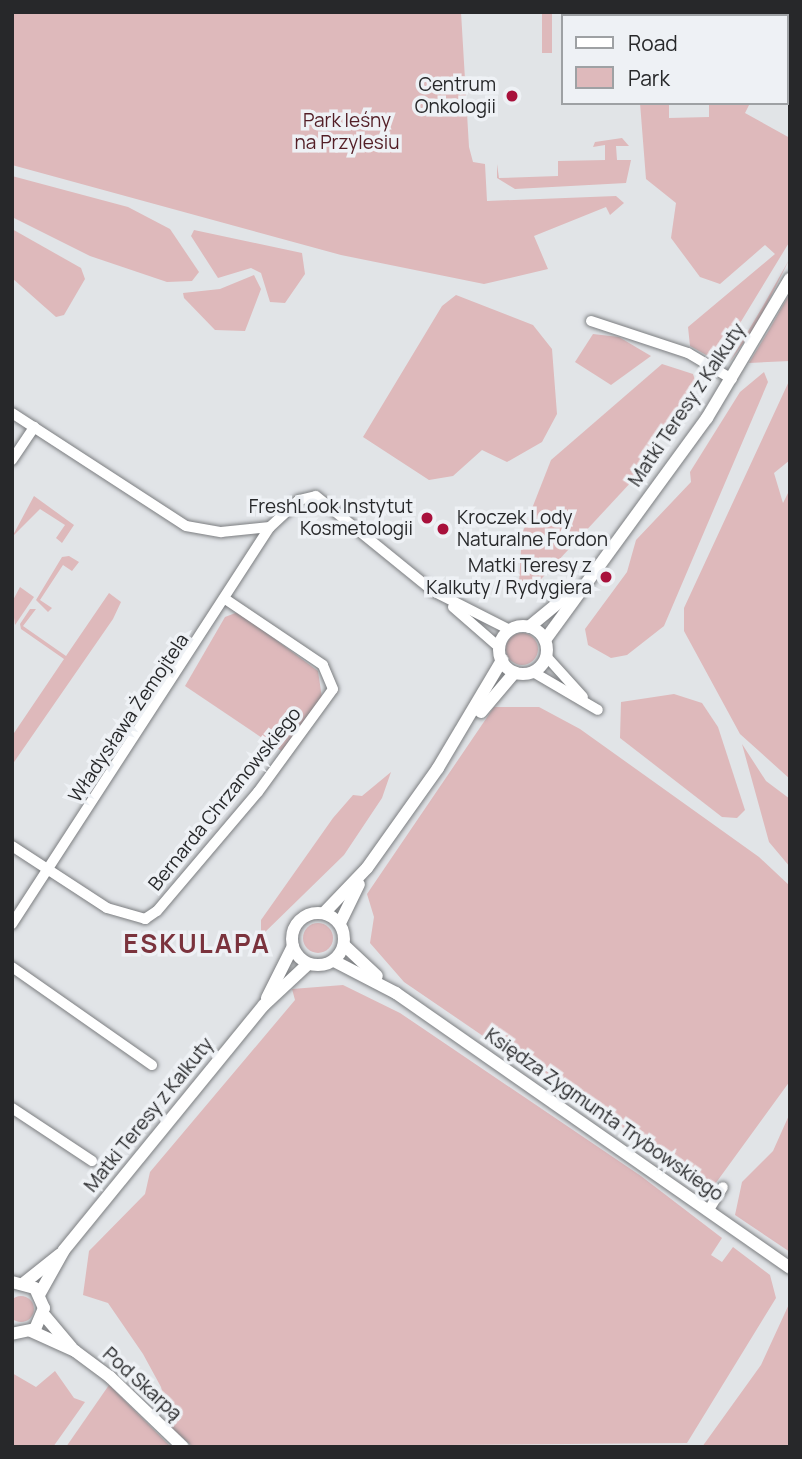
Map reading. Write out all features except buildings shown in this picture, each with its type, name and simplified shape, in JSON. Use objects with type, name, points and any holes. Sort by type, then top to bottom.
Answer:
[{"type":"street","name":"Matki Teresy z Kalkuty","points":[[545,640],[583,582],[732,379],[790,279]]},
{"type":"street","points":[[591,321],[688,354],[732,379]]},
{"type":"street","points":[[12,413],[186,526],[221,532],[271,527]]},
{"type":"street","points":[[12,460],[34,427]]},
{"type":"street","name":"Władysława Żemojtela","points":[[12,924],[228,601],[271,527],[299,500],[316,496],[442,597]]},
{"type":"street","name":"Matki Teresy z Kalkuty","points":[[529,627],[583,582]]},
{"type":"street","points":[[367,868],[340,923],[344,945],[334,961],[308,964],[293,946],[298,922],[324,913],[367,868],[464,730],[515,672],[533,672],[596,709],[546,656],[545,640],[529,627],[510,630],[442,597]]},
{"type":"street","points":[[442,597],[501,654],[515,672]]},
{"type":"street","name":"Bernarda Chrzanowskiego","points":[[49,870],[107,908],[145,919],[258,792],[328,697],[334,682],[323,664],[228,601]]},
{"type":"street","points":[[464,730],[510,630]]},
{"type":"street","points":[[533,672],[546,656]]},
{"type":"street","points":[[12,846],[49,870]]},
{"type":"street","points":[[324,913],[340,923]]},
{"type":"street","name":"Księdza Zygmunta Trybowskiego","points":[[344,945],[396,993]]},
{"type":"street","name":"Matki Teresy z Kalkuty","points":[[264,1005],[293,946]]},
{"type":"street","name":"Księdza Zygmunta Trybowskiego","points":[[334,961],[396,993],[790,1268]]},
{"type":"street","name":"Matki Teresy z Kalkuty","points":[[40,1293],[64,1250],[264,1005],[308,964]]},
{"type":"street","points":[[12,967],[152,1065]]},
{"type":"street","points":[[12,1108],[92,1161]]},
{"type":"street","points":[[708,1211],[723,1187]]},
{"type":"street","name":"Matki Teresy z Kalkuty","points":[[18,1282],[64,1250]]},
{"type":"street","points":[[12,1335],[31,1331],[44,1315],[40,1293],[18,1282]]},
{"type":"street","name":"Pod Skarpą","points":[[44,1315],[75,1351],[183,1447]]},
{"type":"street","name":"Pod Skarpą","points":[[31,1331],[75,1351]]},
{"type":"green space","name":"Park leśny na Przylesiu","points":[[12,12],[461,12],[469,147],[473,162],[485,164],[487,201],[616,196],[624,203],[610,215],[606,207],[534,236],[548,269],[484,284],[341,255],[12,165]]},
{"type":"green space","points":[[542,12],[552,12],[552,53],[542,53]]},
{"type":"green space","points":[[640,105],[669,105],[669,118],[709,117],[709,105],[749,105],[745,113],[790,138],[790,241],[717,361],[690,346],[688,327],[775,254],[765,245],[720,284],[700,277],[671,238],[676,203],[646,179]]},
{"type":"green space","points":[[622,138],[629,146],[616,146],[617,160],[631,160],[626,183],[515,189],[497,178],[497,164],[499,178],[558,176],[558,161],[605,160],[605,145],[593,147],[595,142]]},
{"type":"green space","points":[[12,176],[128,207],[170,229],[199,272],[192,281],[167,282],[90,256],[12,217]]},
{"type":"green space","points":[[12,229],[81,268],[85,279],[64,315],[56,317],[12,278]]},
{"type":"green space","points":[[194,230],[302,253],[305,274],[285,303],[270,302],[261,273],[251,268],[218,278],[191,236]]},
{"type":"green space","points":[[790,258],[757,324],[729,363],[763,306]]},
{"type":"green space","points":[[254,275],[261,289],[245,331],[215,330],[184,298],[183,293],[220,289]]},
{"type":"green space","points":[[790,293],[790,361],[749,363],[769,330]]},
{"type":"green space","points":[[456,295],[533,325],[552,349],[557,414],[542,442],[507,462],[482,450],[453,476],[429,480],[363,437],[442,306]]},
{"type":"green space","points":[[593,334],[619,337],[651,356],[611,385],[575,362]]},
{"type":"green space","points":[[662,364],[693,374],[696,383],[633,480],[530,591],[519,583],[522,534],[551,460]]},
{"type":"green space","points":[[764,372],[768,382],[664,626],[627,655],[611,658],[588,645],[585,629],[627,572],[636,540],[691,482],[690,472],[740,392]]},
{"type":"green space","points":[[790,379],[790,460],[774,473],[783,503],[790,489],[790,779],[740,734],[684,631],[684,608]]},
{"type":"green space","points":[[34,496],[74,525],[62,543],[56,538],[65,525],[40,509],[12,537]]},
{"type":"green space","points":[[69,556],[79,562],[72,571],[63,565],[40,600],[52,608],[48,612],[36,600],[62,557]]},
{"type":"green space","points":[[20,587],[34,597],[15,625],[12,602]]},
{"type":"green space","points":[[109,593],[121,602],[113,619],[12,765],[12,736],[64,659],[21,629],[20,624],[30,609],[36,609],[23,626],[66,656]]},
{"type":"green space","points":[[238,612],[318,671],[322,698],[283,752],[185,686],[225,617]]},
{"type":"green space","points":[[522,633],[533,638],[538,649],[533,660],[522,665],[511,660],[506,649],[511,638]]},
{"type":"green space","points":[[674,694],[702,703],[718,727],[745,810],[737,818],[722,817],[620,738],[621,702]]},
{"type":"green space","points":[[494,707],[539,707],[580,729],[759,857],[790,886],[790,1081],[710,1191],[404,982],[370,943],[374,917],[367,894]]},
{"type":"green space","points":[[742,744],[766,781],[790,799],[790,867],[769,842]]},
{"type":"green space","points":[[391,772],[382,798],[344,855],[261,936],[261,920],[333,818],[353,795],[362,796]]},
{"type":"green space","points":[[318,923],[329,927],[333,938],[329,949],[318,953],[307,949],[303,938],[307,927]]},
{"type":"green space","points":[[343,985],[400,1013],[641,1176],[722,1238],[711,1255],[722,1262],[733,1247],[770,1275],[776,1298],[687,1443],[193,1447],[171,1427],[161,1387],[143,1354],[108,1303],[83,1295],[89,1251],[145,1194],[150,1172],[295,1000],[292,989]]},
{"type":"green space","points":[[790,1113],[790,1252],[735,1215],[742,1182],[773,1151]]},
{"type":"green space","points":[[21,1296],[30,1300],[34,1309],[30,1318],[21,1322],[12,1318],[8,1309],[12,1300]]},
{"type":"green space","points":[[790,1302],[790,1447],[702,1447],[761,1365]]},
{"type":"green space","points":[[55,1371],[74,1398],[85,1402],[53,1447],[12,1447],[12,1373],[36,1387]]},
{"type":"green space","points":[[109,1385],[171,1447],[66,1447]]},
{"type":"place","name":"Centrum Onkologii","points":[[512,96]]},
{"type":"place","name":"FreshLook Instytut Kosmetologii","points":[[427,518]]},
{"type":"place","name":"Kroczek Lody Naturalne Fordon","points":[[443,529]]},
{"type":"place","name":"Matki Teresy z Kalkuty / Rydygiera","points":[[606,577]]},
{"type":"district","name":"ESKULAPA","points":[[197,944]]}]
